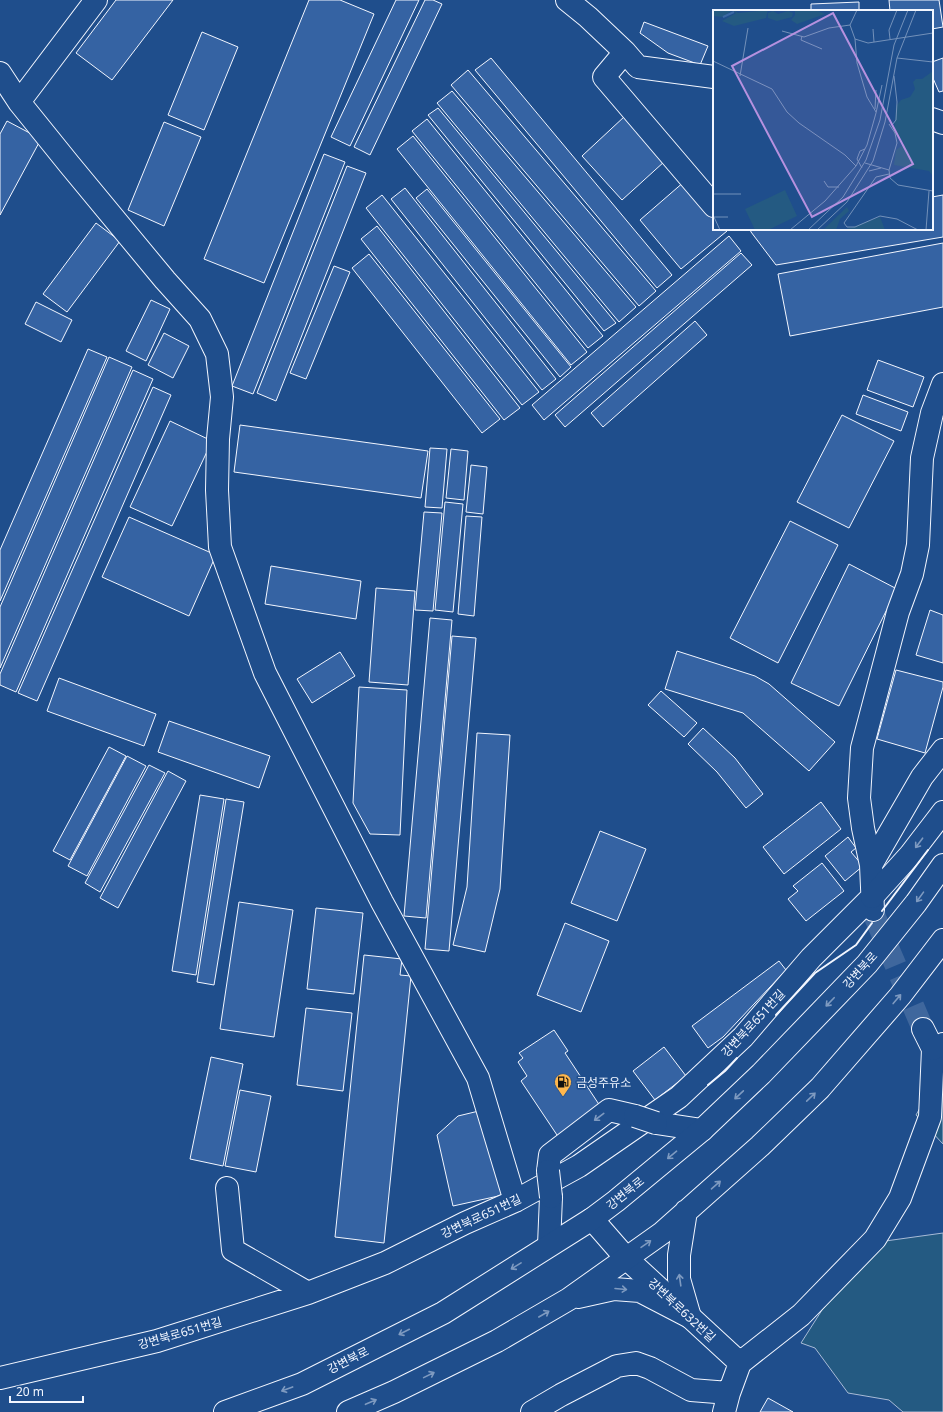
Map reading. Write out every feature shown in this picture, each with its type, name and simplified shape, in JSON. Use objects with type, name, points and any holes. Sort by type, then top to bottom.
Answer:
[{"type":"main road","points":[[19,102],[96,0]]},
{"type":"main road","points":[[567,0],[588,17],[625,52],[638,68],[713,77]]},
{"type":"main road","points":[[625,52],[604,77],[713,205]]},
{"type":"main road","points":[[0,73],[19,102],[160,274],[200,318],[217,354],[222,397],[218,439],[216,490],[220,547],[265,672],[382,902],[478,1078],[515,1201]]},
{"type":"main road","points":[[933,119],[943,123]]},
{"type":"main road","points":[[873,906],[871,866],[863,828],[859,798],[862,748],[898,612],[912,574],[918,545],[922,458],[932,413],[943,384]]},
{"type":"main road","points":[[871,866],[922,778],[943,750]]},
{"type":"main road","name":"강변북로651번길","points":[[0,1378],[157,1341],[308,1294],[385,1264],[465,1223],[515,1201],[579,1166],[679,1097],[743,1037],[811,958],[873,906],[943,812]]},
{"type":"main road","name":"강변북로","points":[[225,1412],[302,1384],[443,1313],[592,1219],[702,1130],[762,1074],[867,964],[916,903],[943,865]]},
{"type":"main road","points":[[348,1412],[394,1392],[497,1341],[569,1299],[662,1233],[760,1146],[820,1088],[900,996],[943,940]]},
{"type":"main road","points":[[532,1412],[617,1366],[636,1363],[650,1368],[691,1390],[726,1402],[740,1363],[807,1309],[875,1239],[900,1198],[930,1117],[938,1046],[923,1029]]},
{"type":"main road","points":[[549,1245],[551,1197],[548,1171],[550,1155],[609,1110],[656,1123],[702,1130]]},
{"type":"main road","points":[[227,1188],[233,1250],[308,1294]]},
{"type":"main road","points":[[686,1211],[679,1255],[679,1280],[690,1317]]},
{"type":"main road","name":"강변북로632번길","points":[[592,1219],[626,1258],[740,1363]]},
{"type":"main road","points":[[569,1299],[614,1289],[640,1291],[690,1317]]},
{"type":"shaded area","points":[[943,1067],[943,1144],[916,1115]]},
{"type":"shaded area","points":[[943,1233],[943,1412],[903,1412],[889,1400],[848,1393],[815,1348],[801,1343],[822,1310],[871,1243]]},
{"type":"building","points":[[116,0],[173,0],[112,80],[76,53]]},
{"type":"building","points":[[309,0],[340,0],[374,14],[264,283],[204,259]]},
{"type":"building","points":[[396,0],[419,0],[350,146],[331,137]]},
{"type":"building","points":[[425,0],[433,0],[442,4],[370,155],[354,147]]},
{"type":"building","points":[[889,0],[939,0],[943,27],[933,29],[933,10],[890,10]]},
{"type":"building","points":[[859,2],[859,10],[811,10],[811,4]]},
{"type":"building","points":[[644,22],[708,46],[700,65],[668,53],[640,33]]},
{"type":"building","points":[[202,32],[238,47],[204,130],[168,115]]},
{"type":"building","points":[[491,58],[672,275],[657,288],[475,70]]},
{"type":"building","points":[[943,58],[943,91],[939,92],[933,78],[933,62]]},
{"type":"building","points":[[468,70],[656,291],[639,306],[451,85]]},
{"type":"building","points":[[452,91],[636,307],[619,322],[437,103]]},
{"type":"building","points":[[438,108],[616,323],[604,331],[428,115]]},
{"type":"building","points":[[625,116],[665,161],[622,200],[582,156]]},
{"type":"building","points":[[427,119],[603,336],[588,348],[412,131]]},
{"type":"building","points":[[7,121],[41,139],[0,215],[0,134]]},
{"type":"building","points":[[164,122],[201,137],[164,226],[128,210]]},
{"type":"building","points":[[413,136],[587,352],[571,365],[397,149]]},
{"type":"building","points":[[324,154],[345,162],[253,394],[232,386]]},
{"type":"building","points":[[347,166],[366,173],[276,401],[257,393]]},
{"type":"building","points":[[685,181],[713,215],[713,230],[727,231],[681,269],[640,220]]},
{"type":"building","points":[[405,188],[556,379],[542,390],[391,199]]},
{"type":"building","points":[[427,189],[571,367],[560,377],[416,198]]},
{"type":"building","points":[[382,195],[539,392],[522,405],[366,208]]},
{"type":"building","points":[[943,195],[943,237],[776,265],[750,230],[933,230],[933,197]]},
{"type":"building","points":[[96,223],[120,241],[67,312],[43,294]]},
{"type":"building","points":[[377,226],[520,408],[504,420],[361,239]]},
{"type":"building","points":[[729,236],[741,251],[544,420],[532,405]]},
{"type":"building","points":[[943,243],[943,307],[790,336],[778,274]]},
{"type":"building","points":[[741,253],[752,265],[565,427],[555,415]]},
{"type":"building","points":[[369,254],[500,419],[482,433],[352,268]]},
{"type":"building","points":[[334,266],[350,272],[306,379],[290,373]]},
{"type":"building","points":[[151,300],[170,309],[146,361],[126,351]]},
{"type":"building","points":[[36,302],[72,320],[61,342],[25,324]]},
{"type":"building","points":[[695,321],[707,335],[603,427],[591,413]]},
{"type":"building","points":[[164,333],[189,346],[173,378],[148,365]]},
{"type":"building","points":[[88,349],[107,357],[0,601],[0,550]]},
{"type":"building","points":[[109,357],[132,367],[0,668],[0,607]]},
{"type":"building","points":[[878,360],[924,377],[913,407],[867,390]]},
{"type":"building","points":[[133,370],[153,379],[16,692],[0,685],[0,674]]},
{"type":"building","points":[[153,387],[171,395],[37,701],[18,693]]},
{"type":"building","points":[[863,395],[908,412],[901,431],[856,414]]},
{"type":"building","points":[[842,415],[894,441],[849,528],[797,502]]},
{"type":"building","points":[[170,421],[212,441],[172,526],[130,507]]},
{"type":"building","points":[[240,425],[428,451],[421,498],[234,472]]},
{"type":"building","points":[[430,448],[447,449],[442,508],[425,507]]},
{"type":"building","points":[[451,449],[468,451],[464,500],[446,498]]},
{"type":"building","points":[[471,465],[487,467],[483,514],[466,512]]},
{"type":"building","points":[[445,502],[463,504],[453,612],[435,610]]},
{"type":"building","points":[[424,512],[442,513],[433,611],[415,610]]},
{"type":"building","points":[[466,516],[482,517],[474,616],[458,614]]},
{"type":"building","points":[[129,517],[216,555],[189,616],[102,577]]},
{"type":"building","points":[[790,521],[838,545],[778,663],[730,638]]},
{"type":"building","points":[[849,564],[897,589],[839,706],[791,683]]},
{"type":"building","points":[[271,566],[361,581],[356,619],[265,604]]},
{"type":"building","points":[[376,588],[415,591],[408,685],[369,682]]},
{"type":"building","points":[[930,610],[943,615],[943,663],[916,655]]},
{"type":"building","points":[[430,618],[452,620],[426,918],[404,916]]},
{"type":"building","points":[[452,636],[476,638],[449,951],[425,949]]},
{"type":"building","points":[[677,651],[755,676],[769,684],[835,742],[809,771],[743,713],[665,689]]},
{"type":"building","points":[[340,652],[355,676],[312,703],[297,679]]},
{"type":"building","points":[[896,670],[943,682],[943,687],[925,753],[877,739]]},
{"type":"building","points":[[59,678],[156,714],[144,746],[47,711]]},
{"type":"building","points":[[359,687],[407,690],[400,835],[370,834],[353,803]]},
{"type":"building","points":[[661,691],[697,723],[684,737],[648,705]]},
{"type":"building","points":[[169,721],[270,756],[259,788],[158,752]]},
{"type":"building","points":[[703,728],[735,758],[763,794],[746,808],[717,772],[688,744]]},
{"type":"building","points":[[477,733],[510,735],[500,889],[485,952],[453,945],[467,887]]},
{"type":"building","points":[[109,747],[126,756],[70,860],[53,851]]},
{"type":"building","points":[[127,756],[146,766],[87,876],[68,866]]},
{"type":"building","points":[[149,765],[165,773],[100,892],[85,883]]},
{"type":"building","points":[[168,771],[186,781],[118,908],[100,898]]},
{"type":"building","points":[[200,795],[224,799],[196,975],[172,971]]},
{"type":"building","points":[[226,799],[244,802],[214,985],[197,982]]},
{"type":"building","points":[[821,802],[841,829],[784,874],[763,847]]},
{"type":"building","points":[[600,831],[646,849],[617,921],[571,903]]},
{"type":"building","points":[[848,837],[856,848],[851,852],[863,866],[845,881],[825,856]]},
{"type":"building","points":[[822,863],[844,891],[806,921],[788,899],[798,891],[793,886]]},
{"type":"building","points":[[239,902],[293,910],[274,1037],[220,1029]]},
{"type":"building","points":[[316,908],[363,913],[354,994],[307,989]]},
{"type":"building","points":[[565,923],[609,941],[581,1012],[537,995]]},
{"type":"building","points":[[364,955],[402,959],[400,975],[411,976],[384,1243],[335,1237]]},
{"type":"building","points":[[779,961],[786,970],[723,1037],[708,1048],[692,1026]]},
{"type":"building","points":[[306,1008],[352,1013],[343,1091],[297,1085]]},
{"type":"building","name":"금성주유소","points":[[554,1030],[568,1051],[565,1053],[604,1112],[561,1141],[521,1081],[527,1076],[518,1062],[523,1058],[519,1053]]},
{"type":"building","points":[[664,1047],[686,1076],[655,1100],[633,1071]]},
{"type":"building","points":[[211,1057],[243,1064],[223,1166],[190,1159]]},
{"type":"building","points":[[240,1090],[271,1096],[256,1172],[225,1166]]},
{"type":"building","points":[[483,1110],[503,1195],[453,1206],[437,1135],[458,1116]]},
{"type":"building","points":[[768,1398],[793,1412],[760,1412]]},
{"type":"tunnel","points":[[874,915],[923,1029]]},
{"type":"wall","points":[[882,911],[928,850]]},
{"type":"wall","points":[[776,1015],[815,973],[856,945],[872,923]]},
{"type":"wall","points":[[708,1085],[725,1071],[737,1058]]},
{"type":"place","name":"금성주유소","points":[[563,1097]]}]
